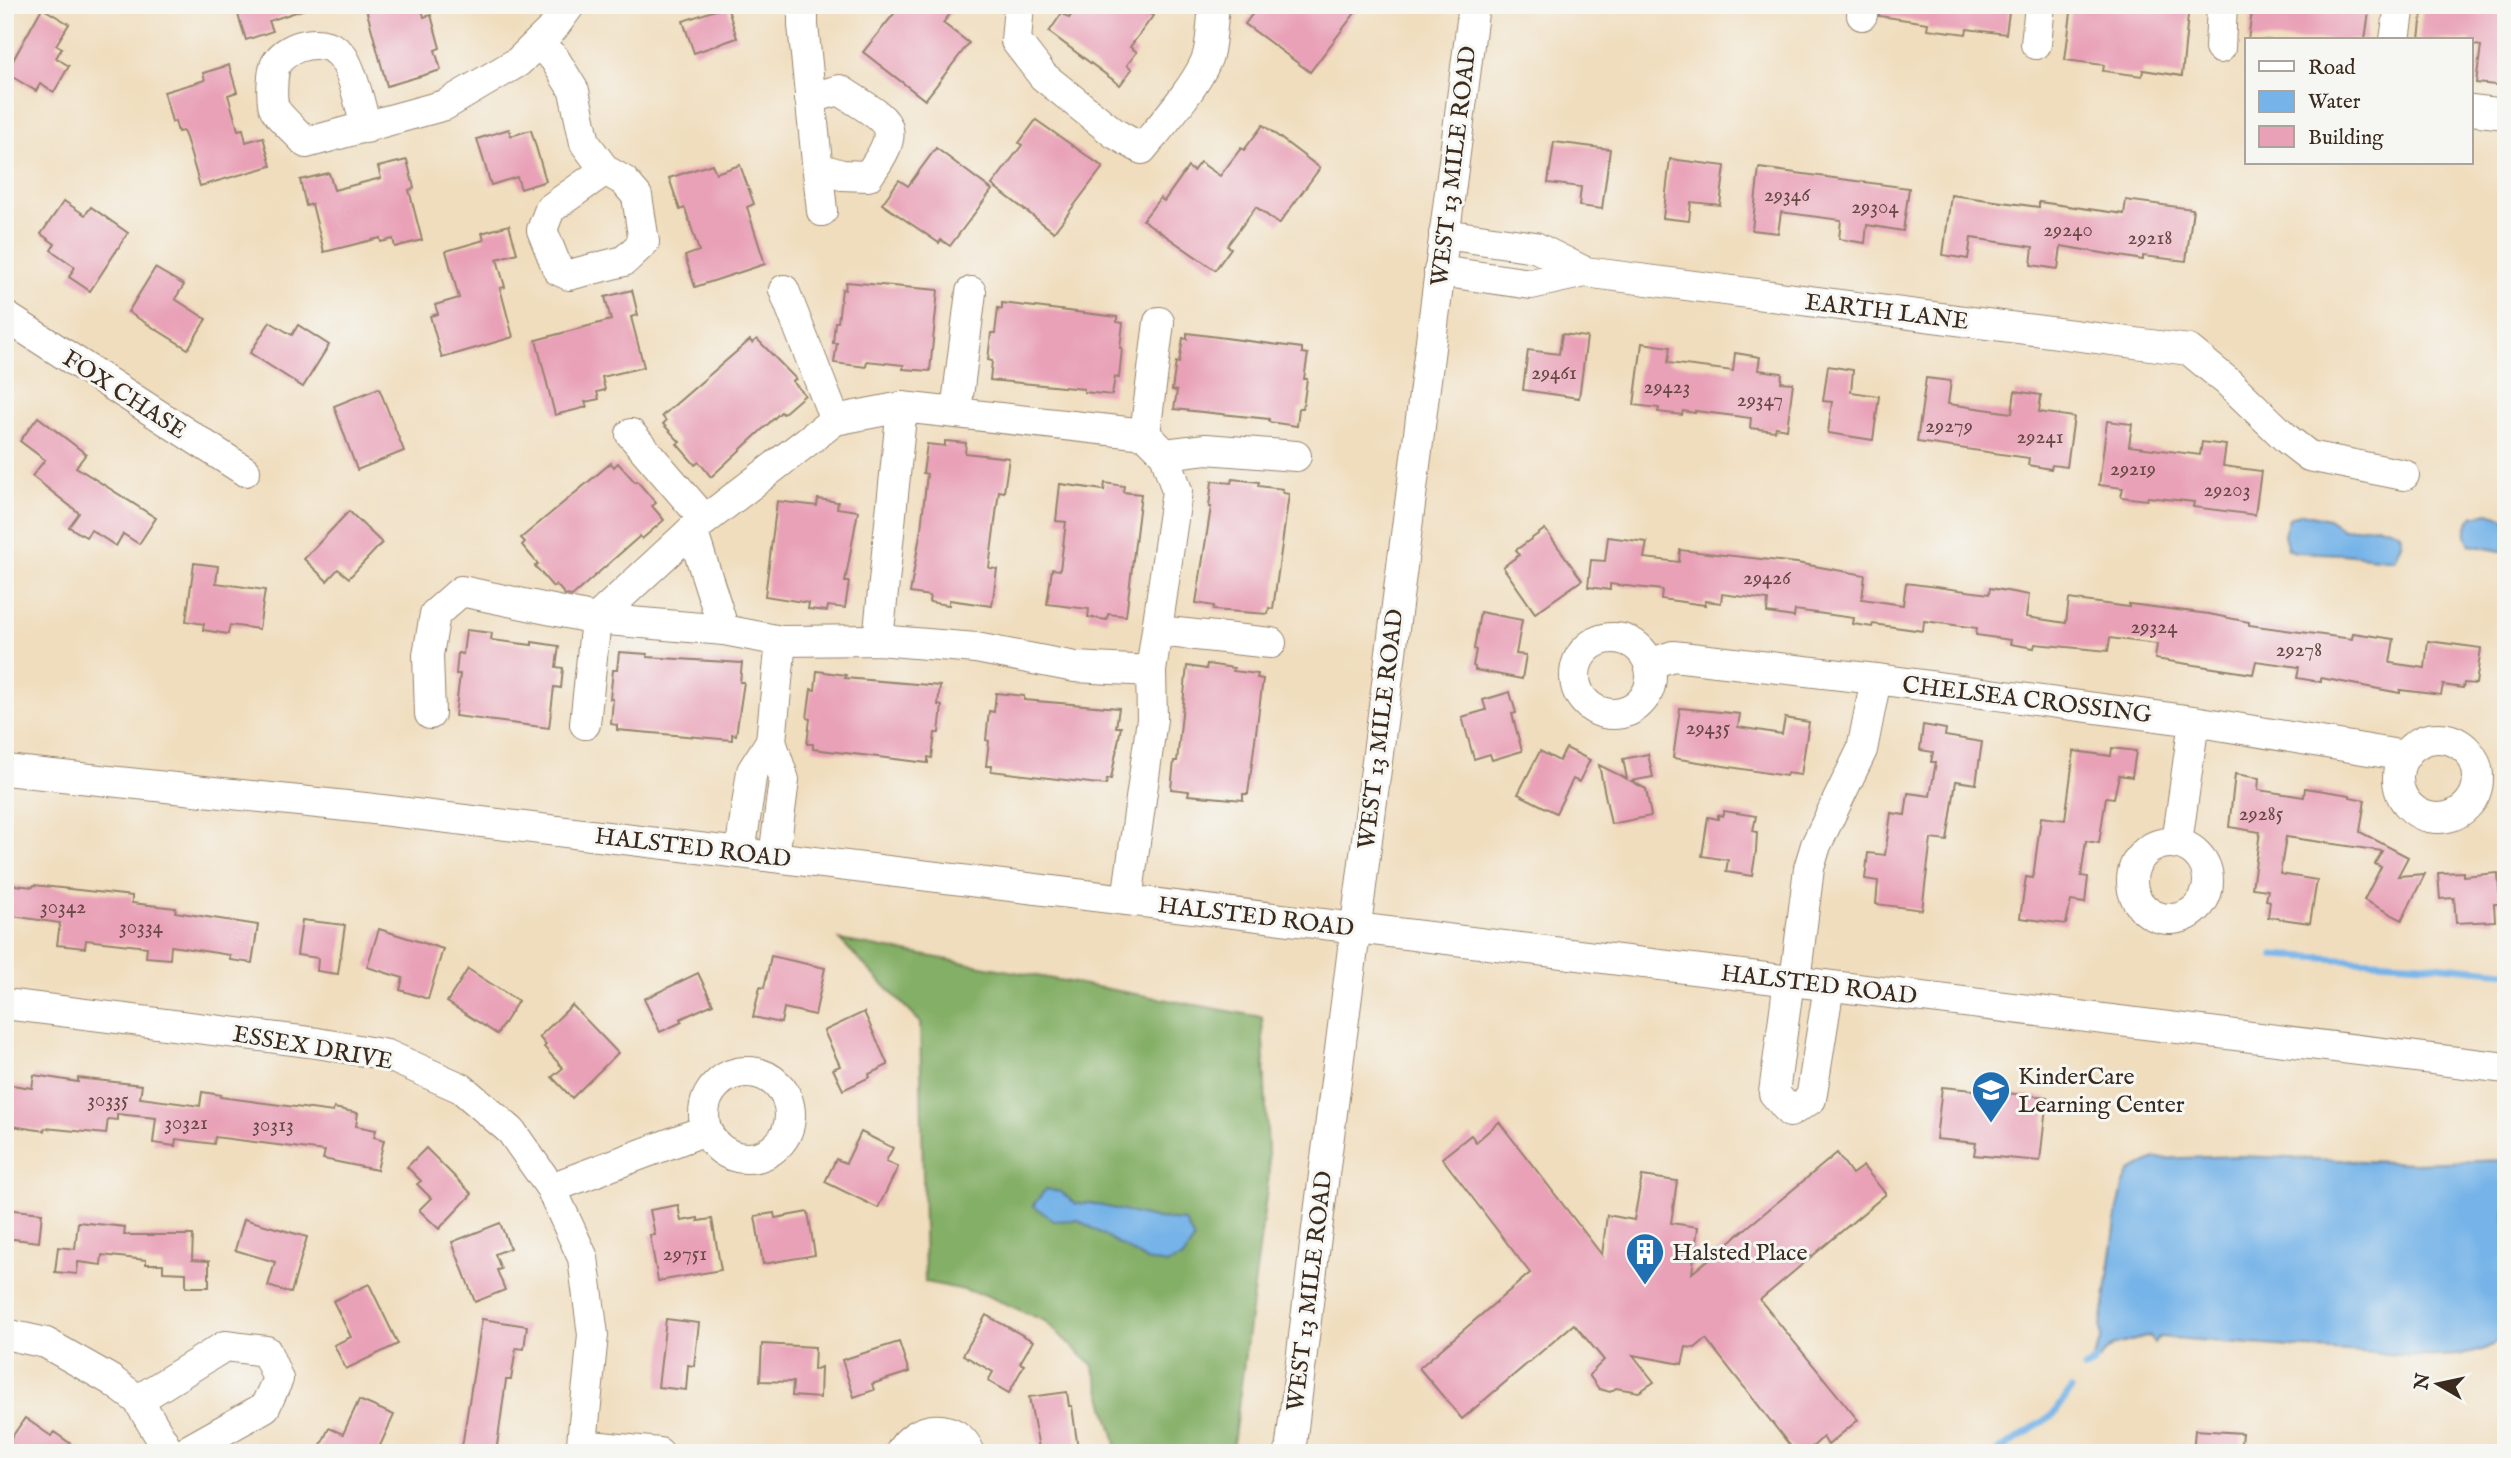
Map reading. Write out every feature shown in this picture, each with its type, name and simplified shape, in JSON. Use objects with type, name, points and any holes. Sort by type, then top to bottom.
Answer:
[{"type":"street","points":[[366,128],[445,105],[518,62],[553,28],[570,5]]},
{"type":"street","points":[[803,5],[822,211]]},
{"type":"street","points":[[1019,5],[1016,41],[1043,76],[1114,133],[1142,149],[1175,109],[1205,63],[1213,5]]},
{"type":"street","name":"WEST 13 MILE ROAD","points":[[1290,1453],[1312,1251],[1353,928],[1474,5]]},
{"type":"street","points":[[2036,44],[2040,5]]},
{"type":"street","points":[[2220,48],[2222,5]]},
{"type":"street","points":[[2395,38],[2400,5]]},
{"type":"street","points":[[537,44],[554,58],[574,91],[585,143],[605,170]]},
{"type":"street","points":[[810,98],[840,90],[881,118],[890,129],[890,139],[885,152],[868,176],[858,177],[818,168]]},
{"type":"street","points":[[2472,110],[2506,114]]},
{"type":"street","name":"EARTH LANE","points":[[1444,234],[1535,247],[1585,272],[2189,350],[2309,456],[2347,476],[2404,475]]},
{"type":"street","points":[[1512,281],[1517,244]]},
{"type":"street","name":"EARTH LANE","points":[[1439,271],[1531,284],[1585,272]]},
{"type":"street","points":[[785,290],[835,420]]},
{"type":"street","points":[[956,412],[971,292]]},
{"type":"street","name":"FOX CHASE","points":[[5,316],[245,471]]},
{"type":"street","points":[[1127,901],[1152,719],[1151,671],[1177,491],[1155,444],[1159,322]]},
{"type":"street","points":[[878,640],[902,407]]},
{"type":"street","points":[[585,724],[596,619],[699,525],[835,420],[902,407],[956,412],[1155,444],[1296,456]]},
{"type":"street","points":[[631,434],[699,525],[724,630]]},
{"type":"street","points":[[430,714],[428,655],[435,614],[461,591],[596,619],[724,630],[781,641],[878,640],[976,648],[1074,667],[1151,671]]},
{"type":"street","points":[[1158,631],[1271,643]]},
{"type":"street","points":[[774,857],[784,780],[771,740],[781,641]]},
{"type":"street","name":"CHELSEA CROSSING","points":[[1649,664],[1673,656],[1875,679],[2194,721],[2405,755]]},
{"type":"street","points":[[1829,986],[1811,1100],[1790,1112],[1774,1093],[1809,867],[1816,845],[1862,750],[1875,679]]},
{"type":"street","points":[[2177,843],[2194,721]]},
{"type":"street","points":[[740,853],[752,771],[771,740]]},
{"type":"street","name":"HALSTED ROAD","points":[[5,770],[365,808],[2506,1068]]},
{"type":"street","name":"ESSEX DRIVE","points":[[5,1004],[317,1043],[387,1055],[461,1088],[511,1131],[551,1188],[583,1258],[593,1335],[582,1449]]},
{"type":"street","points":[[551,1188],[706,1130]]},
{"type":"street","points":[[5,1334],[46,1343],[111,1380],[138,1400],[170,1453]]},
{"type":"street","points":[[138,1400],[225,1346],[265,1351],[278,1379],[265,1407],[183,1453]]},
{"type":"street","points":[[900,1453],[904,1444],[913,1436],[925,1430],[937,1429],[960,1437],[970,1453]]},
{"type":"street","points":[[582,1449],[659,1453]]},
{"type":"green space","points":[[840,940],[1262,1017],[1269,1174],[1232,1453],[1117,1453],[1093,1366],[1045,1321],[983,1294],[925,1282],[920,1022]]},
{"type":"water","points":[[2302,513],[2328,519],[2343,529],[2376,526],[2390,528],[2400,533],[2402,541],[2394,560],[2295,552],[2288,549],[2284,535],[2289,518]]},
{"type":"water","points":[[2488,513],[2506,518],[2506,552],[2470,545],[2466,537],[2468,524],[2473,516]]},
{"type":"water","points":[[2238,1156],[2414,1163],[2506,1160],[2506,1333],[2496,1343],[2480,1351],[2433,1356],[2159,1337],[2154,1343],[2150,1336],[2112,1346],[2097,1362],[2094,1358],[2102,1339],[2101,1327],[2117,1214],[2123,1186],[2130,1171],[2155,1159]]},
{"type":"water","points":[[1046,1189],[1061,1192],[1076,1204],[1090,1203],[1158,1219],[1185,1221],[1194,1240],[1183,1258],[1166,1264],[1146,1260],[1078,1220],[1054,1221],[1033,1205]]},
{"type":"building","points":[[235,5],[304,5],[305,9],[269,21],[273,31],[246,40]]},
{"type":"building","points":[[365,5],[421,5],[424,17],[431,15],[440,48],[435,50],[441,70],[387,86]]},
{"type":"building","points":[[901,5],[957,5],[943,23],[969,43],[925,100],[863,52]]},
{"type":"building","points":[[1078,5],[1139,5],[1153,16],[1130,47],[1137,52],[1127,65],[1132,69],[1120,85],[1049,32],[1062,13],[1069,18]]},
{"type":"building","points":[[1259,5],[1361,5],[1310,72],[1245,24]]},
{"type":"building","points":[[1880,5],[2010,5],[2006,34],[1967,29],[1966,34],[1927,29],[1928,23],[1879,16]]},
{"type":"building","points":[[2072,5],[2189,5],[2182,76],[2143,70],[2142,76],[2103,71],[2104,65],[2065,60]]},
{"type":"building","points":[[2253,5],[2370,5],[2365,38],[2248,38]]},
{"type":"building","points":[[2423,5],[2473,5],[2506,9],[2506,86],[2476,83],[2481,46],[2472,44],[2472,38],[2419,38]]},
{"type":"building","points":[[727,6],[737,38],[694,53],[683,21]]},
{"type":"building","points":[[42,8],[69,24],[56,45],[62,48],[56,58],[69,66],[54,92],[40,84],[36,91],[6,73]]},
{"type":"building","points":[[229,65],[237,92],[228,95],[238,130],[243,129],[246,142],[263,137],[271,166],[200,186],[186,138],[183,131],[178,132],[175,121],[172,122],[164,92],[205,80],[203,73]]},
{"type":"building","points":[[1036,120],[1103,167],[1054,232],[992,185],[1022,145],[1019,143]]},
{"type":"building","points":[[1263,125],[1320,168],[1279,224],[1256,207],[1227,246],[1231,248],[1215,270],[1143,220],[1160,198],[1164,201],[1188,167],[1193,171],[1200,162],[1220,176]]},
{"type":"building","points":[[509,129],[511,136],[531,130],[546,181],[521,189],[517,177],[491,185],[477,139]]},
{"type":"building","points":[[1554,142],[1610,149],[1602,209],[1579,206],[1581,187],[1548,183]]},
{"type":"building","points":[[936,148],[992,190],[950,246],[941,240],[939,243],[882,204],[899,180],[908,186]]},
{"type":"building","points":[[1670,159],[1725,166],[1720,205],[1691,202],[1689,221],[1663,218]]},
{"type":"building","points":[[407,160],[414,188],[409,190],[422,240],[395,247],[393,239],[381,242],[380,238],[324,252],[312,204],[306,206],[300,180],[329,173],[334,190],[381,178],[378,167]]},
{"type":"building","points":[[712,164],[716,173],[740,165],[754,204],[747,207],[765,264],[695,287],[685,256],[699,251],[685,208],[680,210],[669,178]]},
{"type":"building","points":[[1759,168],[1909,188],[1903,231],[1867,225],[1865,243],[1839,239],[1841,220],[1781,212],[1778,233],[1752,230]]},
{"type":"building","points":[[1951,195],[2039,207],[2039,202],[2124,214],[2126,200],[2193,209],[2186,261],[2143,256],[2143,260],[2061,246],[2058,269],[2031,265],[2033,247],[1971,238],[1968,259],[1943,255]]},
{"type":"building","points":[[64,201],[85,215],[91,207],[128,233],[90,291],[69,277],[75,267],[51,250],[55,244],[41,234]]},
{"type":"building","points":[[509,225],[517,253],[497,259],[505,287],[500,288],[513,337],[442,358],[430,316],[438,314],[435,305],[459,298],[446,251],[484,240],[482,233]]},
{"type":"building","points":[[155,268],[184,285],[175,299],[206,319],[188,349],[128,312]]},
{"type":"building","points":[[846,282],[938,290],[930,371],[903,369],[904,365],[867,361],[866,367],[834,363],[837,343],[833,343],[835,322],[838,322],[842,289],[845,290]]},
{"type":"building","points":[[632,290],[638,315],[631,317],[644,367],[602,377],[605,390],[597,392],[599,399],[585,402],[587,407],[555,415],[536,340],[611,320],[605,297]]},
{"type":"building","points":[[1002,303],[1117,317],[1117,322],[1123,323],[1122,348],[1119,378],[1115,377],[1112,395],[1084,392],[1084,389],[990,380],[992,361],[988,360],[991,333],[995,333],[998,308],[1002,309]]},
{"type":"building","points":[[270,322],[292,335],[298,325],[329,345],[303,387],[250,353]]},
{"type":"building","points":[[1187,333],[1302,348],[1302,353],[1308,354],[1304,379],[1307,379],[1303,408],[1299,408],[1297,426],[1269,422],[1269,419],[1174,409],[1177,391],[1172,390],[1176,362],[1179,363],[1183,338],[1187,339]]},
{"type":"building","points":[[1562,334],[1587,337],[1579,398],[1523,390],[1528,350],[1559,354]]},
{"type":"building","points":[[757,339],[796,379],[792,381],[805,395],[783,414],[781,412],[711,477],[699,462],[695,465],[677,444],[680,442],[663,424],[666,421],[662,416],[750,340],[752,343]]},
{"type":"building","points":[[1642,343],[1670,347],[1668,363],[1733,371],[1735,353],[1760,357],[1758,370],[1782,373],[1781,382],[1793,383],[1787,429],[1776,427],[1775,431],[1750,428],[1751,418],[1695,411],[1683,411],[1682,415],[1658,412],[1659,408],[1634,405]]},
{"type":"building","points":[[1828,366],[1853,370],[1851,392],[1879,396],[1873,440],[1828,433],[1832,402],[1823,401]]},
{"type":"building","points":[[1926,378],[1951,381],[1948,404],[2012,413],[2015,391],[2041,395],[2039,412],[2074,417],[2067,467],[2052,465],[2051,469],[2028,465],[2029,458],[1917,442]]},
{"type":"building","points":[[379,388],[404,451],[357,470],[334,406]]},
{"type":"building","points":[[38,417],[86,454],[76,467],[156,518],[139,544],[123,534],[116,546],[91,530],[86,537],[69,527],[79,513],[32,476],[45,460],[20,441]]},
{"type":"building","points":[[2107,421],[2132,424],[2129,446],[2200,455],[2202,442],[2226,445],[2223,466],[2261,471],[2255,515],[2193,507],[2194,502],[2121,497],[2123,488],[2099,485]]},
{"type":"building","points":[[945,441],[966,443],[965,453],[1009,458],[1004,492],[999,491],[989,568],[997,569],[992,606],[949,600],[949,605],[929,602],[930,596],[910,593],[921,529],[927,474],[923,473],[927,444],[945,446]]},
{"type":"building","points":[[611,463],[614,467],[618,463],[635,482],[637,481],[656,503],[652,506],[664,520],[642,539],[640,536],[572,596],[565,595],[556,584],[553,587],[535,566],[538,564],[522,545],[525,542],[521,538]]},
{"type":"building","points":[[1232,479],[1259,482],[1258,486],[1283,489],[1283,493],[1289,494],[1273,609],[1269,608],[1268,614],[1213,610],[1214,606],[1196,603],[1211,507],[1212,481],[1231,483]]},
{"type":"building","points":[[1105,483],[1124,486],[1123,492],[1141,494],[1126,616],[1108,614],[1107,620],[1088,617],[1089,609],[1047,604],[1052,569],[1060,570],[1066,522],[1056,521],[1060,484],[1104,490]]},
{"type":"building","points":[[818,499],[838,502],[837,508],[858,511],[845,582],[849,582],[845,608],[828,606],[827,611],[808,609],[809,603],[765,596],[777,501],[817,506]]},
{"type":"building","points":[[349,511],[382,543],[349,578],[338,569],[327,581],[304,559]]},
{"type":"building","points":[[1545,529],[1582,580],[1535,613],[1503,567],[1519,555],[1516,550]]},
{"type":"building","points":[[1608,537],[1647,542],[1644,558],[1679,562],[1680,550],[1797,563],[1865,575],[1862,599],[1903,605],[1906,583],[1989,594],[1990,588],[2029,595],[2026,617],[2066,623],[2069,599],[2129,607],[2129,604],[2209,614],[2249,622],[2249,625],[2352,639],[2353,633],[2394,639],[2390,663],[2425,668],[2428,641],[2481,648],[2476,684],[2464,683],[2463,688],[2443,685],[2441,695],[2400,690],[2400,693],[2321,678],[2321,682],[2297,678],[2299,667],[2256,661],[2253,674],[2155,659],[2157,644],[2110,638],[2108,651],[2035,644],[2034,648],[2010,644],[2011,640],[1976,635],[1977,628],[1924,621],[1923,631],[1873,624],[1872,627],[1853,624],[1854,618],[1795,610],[1794,617],[1767,613],[1768,600],[1722,594],[1721,603],[1705,601],[1705,605],[1661,599],[1662,590],[1610,584],[1610,590],[1588,587],[1591,560],[1605,561]]},
{"type":"building","points":[[194,563],[218,566],[216,583],[265,590],[259,629],[230,625],[228,634],[203,630],[204,624],[186,621]]},
{"type":"building","points":[[1480,612],[1522,620],[1516,654],[1526,655],[1522,679],[1475,670],[1474,649]]},
{"type":"building","points":[[466,630],[492,633],[491,640],[559,646],[556,667],[563,668],[561,688],[554,687],[549,728],[455,716],[460,674],[456,674],[458,653],[463,654]]},
{"type":"building","points":[[619,652],[647,654],[647,657],[742,663],[740,682],[744,682],[736,735],[732,734],[732,740],[617,730],[617,725],[611,724],[613,699],[610,699],[613,670],[617,670]]},
{"type":"building","points":[[1207,664],[1258,674],[1257,678],[1263,679],[1248,794],[1243,794],[1243,800],[1188,795],[1189,791],[1171,789],[1174,761],[1177,761],[1187,666],[1206,669]]},
{"type":"building","points":[[817,671],[846,675],[845,678],[940,686],[938,705],[942,706],[939,733],[935,733],[932,758],[928,757],[928,763],[813,749],[813,744],[807,744],[810,719],[807,718],[811,689],[815,690]]},
{"type":"building","points":[[1510,692],[1516,713],[1512,714],[1522,751],[1492,760],[1490,754],[1474,759],[1462,717],[1486,710],[1483,700]]},
{"type":"building","points":[[996,693],[1024,696],[1024,700],[1119,708],[1116,727],[1121,727],[1111,779],[1107,779],[1106,785],[991,771],[992,766],[986,766],[989,741],[986,740],[989,711],[994,712]]},
{"type":"building","points":[[1680,708],[1740,714],[1738,727],[1782,734],[1785,718],[1809,722],[1801,775],[1787,773],[1786,776],[1673,758]]},
{"type":"building","points":[[1923,725],[1946,729],[1945,736],[1982,742],[1976,784],[1956,781],[1947,841],[1931,839],[1922,910],[1876,904],[1878,881],[1865,879],[1868,853],[1885,855],[1891,813],[1905,815],[1908,793],[1930,796],[1936,762],[1931,762],[1933,752],[1920,750]]},
{"type":"building","points":[[1566,748],[1590,760],[1579,782],[1573,779],[1556,813],[1518,794],[1540,751],[1559,761]]},
{"type":"building","points":[[2112,748],[2136,751],[2132,777],[2119,775],[2114,798],[2106,797],[2099,843],[2086,841],[2081,876],[2088,877],[2085,903],[2071,901],[2066,924],[2020,918],[2026,877],[2033,878],[2041,817],[2065,820],[2074,751],[2111,756]]},
{"type":"building","points":[[1648,754],[1653,777],[1631,781],[1646,789],[1651,816],[1611,824],[1599,765],[1627,779],[1623,759]]},
{"type":"building","points":[[2235,774],[2259,778],[2258,790],[2304,797],[2305,788],[2365,800],[2360,832],[2408,857],[2398,876],[2425,874],[2402,920],[2364,900],[2381,867],[2375,864],[2382,851],[2286,837],[2280,874],[2317,880],[2310,923],[2268,917],[2268,890],[2252,888],[2260,832],[2229,827]]},
{"type":"building","points":[[1724,811],[1756,816],[1753,831],[1757,832],[1756,851],[1752,876],[1726,872],[1728,860],[1702,856],[1708,817],[1718,819],[1718,815],[1723,816]]},
{"type":"building","points":[[2463,872],[2463,876],[2498,873],[2500,904],[2494,904],[2495,921],[2456,923],[2454,898],[2440,899],[2438,873]]},
{"type":"building","points":[[5,884],[132,896],[132,903],[176,908],[175,912],[258,925],[252,963],[230,960],[230,955],[171,946],[170,959],[146,957],[147,947],[86,940],[85,948],[57,945],[60,923],[5,915]]},
{"type":"building","points":[[302,920],[345,925],[338,974],[317,971],[318,958],[297,955]]},
{"type":"building","points":[[379,929],[443,949],[428,999],[400,990],[403,978],[367,967]]},
{"type":"building","points":[[771,956],[825,968],[815,1015],[784,1008],[781,1023],[753,1017],[760,987],[764,988]]},
{"type":"building","points":[[468,969],[518,1001],[497,1034],[447,1002]]},
{"type":"building","points":[[698,973],[713,1004],[680,1019],[682,1022],[660,1032],[644,999]]},
{"type":"building","points":[[572,1005],[618,1053],[572,1098],[552,1077],[563,1068],[544,1047],[546,1045],[539,1037]]},
{"type":"building","points":[[864,1012],[888,1065],[843,1090],[833,1069],[840,1066],[824,1031]]},
{"type":"building","points":[[34,1075],[78,1082],[78,1078],[142,1085],[140,1098],[200,1106],[202,1092],[221,1095],[220,1097],[333,1112],[334,1108],[358,1113],[356,1126],[376,1130],[374,1137],[384,1140],[377,1170],[323,1159],[325,1151],[215,1137],[214,1144],[176,1139],[175,1146],[153,1143],[156,1118],[117,1114],[117,1120],[108,1119],[106,1134],[45,1128],[44,1131],[5,1125],[5,1084],[32,1088]]},
{"type":"building","name":"KinderCare Learning Center","points":[[1942,1087],[2047,1097],[2040,1161],[1974,1155],[1976,1143],[1936,1139]]},
{"type":"building","name":"Halsted Place","points":[[1499,1122],[1602,1255],[1607,1215],[1634,1220],[1642,1176],[1677,1181],[1671,1223],[1698,1227],[1692,1273],[1837,1153],[1852,1174],[1863,1166],[1886,1194],[1760,1300],[1858,1420],[1828,1445],[1823,1437],[1806,1453],[1796,1453],[1706,1339],[1695,1348],[1686,1347],[1682,1364],[1633,1355],[1654,1382],[1639,1392],[1616,1388],[1610,1392],[1599,1389],[1589,1375],[1604,1360],[1574,1324],[1462,1419],[1419,1368],[1530,1273],[1442,1158],[1471,1135],[1476,1142]]},
{"type":"building","points":[[861,1132],[893,1148],[886,1161],[898,1167],[878,1208],[825,1182],[836,1159],[846,1163]]},
{"type":"building","points":[[426,1148],[472,1194],[439,1229],[419,1210],[431,1198],[417,1184],[421,1181],[407,1167]]},
{"type":"building","points":[[678,1205],[681,1221],[712,1219],[721,1270],[658,1281],[650,1235],[655,1235],[650,1210]]},
{"type":"building","points":[[5,1209],[42,1213],[39,1242],[5,1238]]},
{"type":"building","points":[[808,1212],[815,1255],[763,1264],[755,1216],[774,1213],[775,1218]]},
{"type":"building","points":[[244,1219],[307,1237],[291,1293],[268,1286],[275,1262],[235,1250]]},
{"type":"building","points":[[78,1222],[125,1227],[124,1235],[193,1235],[192,1260],[209,1261],[209,1287],[186,1287],[186,1273],[163,1272],[163,1264],[146,1264],[146,1260],[102,1255],[101,1265],[78,1262],[77,1274],[55,1272],[58,1247],[75,1249]]},
{"type":"building","points":[[500,1223],[510,1248],[495,1254],[501,1269],[497,1270],[505,1290],[475,1302],[452,1242]]},
{"type":"building","points":[[369,1284],[398,1344],[346,1369],[334,1345],[351,1337],[333,1301]]},
{"type":"building","points":[[986,1315],[1033,1341],[1020,1363],[1024,1365],[1009,1393],[988,1381],[993,1372],[963,1355]]},
{"type":"building","points":[[482,1319],[527,1326],[524,1349],[516,1348],[511,1380],[506,1380],[496,1453],[461,1453]]},
{"type":"building","points":[[666,1319],[699,1323],[694,1366],[688,1365],[686,1390],[658,1387]]},
{"type":"building","points":[[899,1342],[909,1372],[872,1384],[874,1390],[854,1397],[842,1360]]},
{"type":"building","points":[[762,1344],[815,1347],[814,1370],[821,1367],[820,1398],[792,1396],[793,1382],[760,1381]]},
{"type":"building","points":[[1067,1392],[1069,1406],[1072,1406],[1078,1449],[1066,1453],[1040,1453],[1029,1397]]},
{"type":"building","points":[[359,1400],[394,1415],[378,1450],[383,1453],[317,1453],[329,1428],[343,1434]]},
{"type":"building","points":[[25,1418],[51,1436],[54,1432],[84,1453],[5,1453],[5,1447]]},
{"type":"building","points":[[2195,1430],[2242,1433],[2240,1453],[2193,1453]]},
{"type":"waterway","points":[[2274,955],[2506,972]]},
{"type":"waterway","points":[[2085,1369],[2096,1360]]},
{"type":"waterway","points":[[1996,1453],[2054,1414],[2071,1390]]},
{"type":"place","name":"KinderCare Learning Center","points":[[1991,1124]]},
{"type":"place","name":"Halsted Place","points":[[1645,1286]]}]
